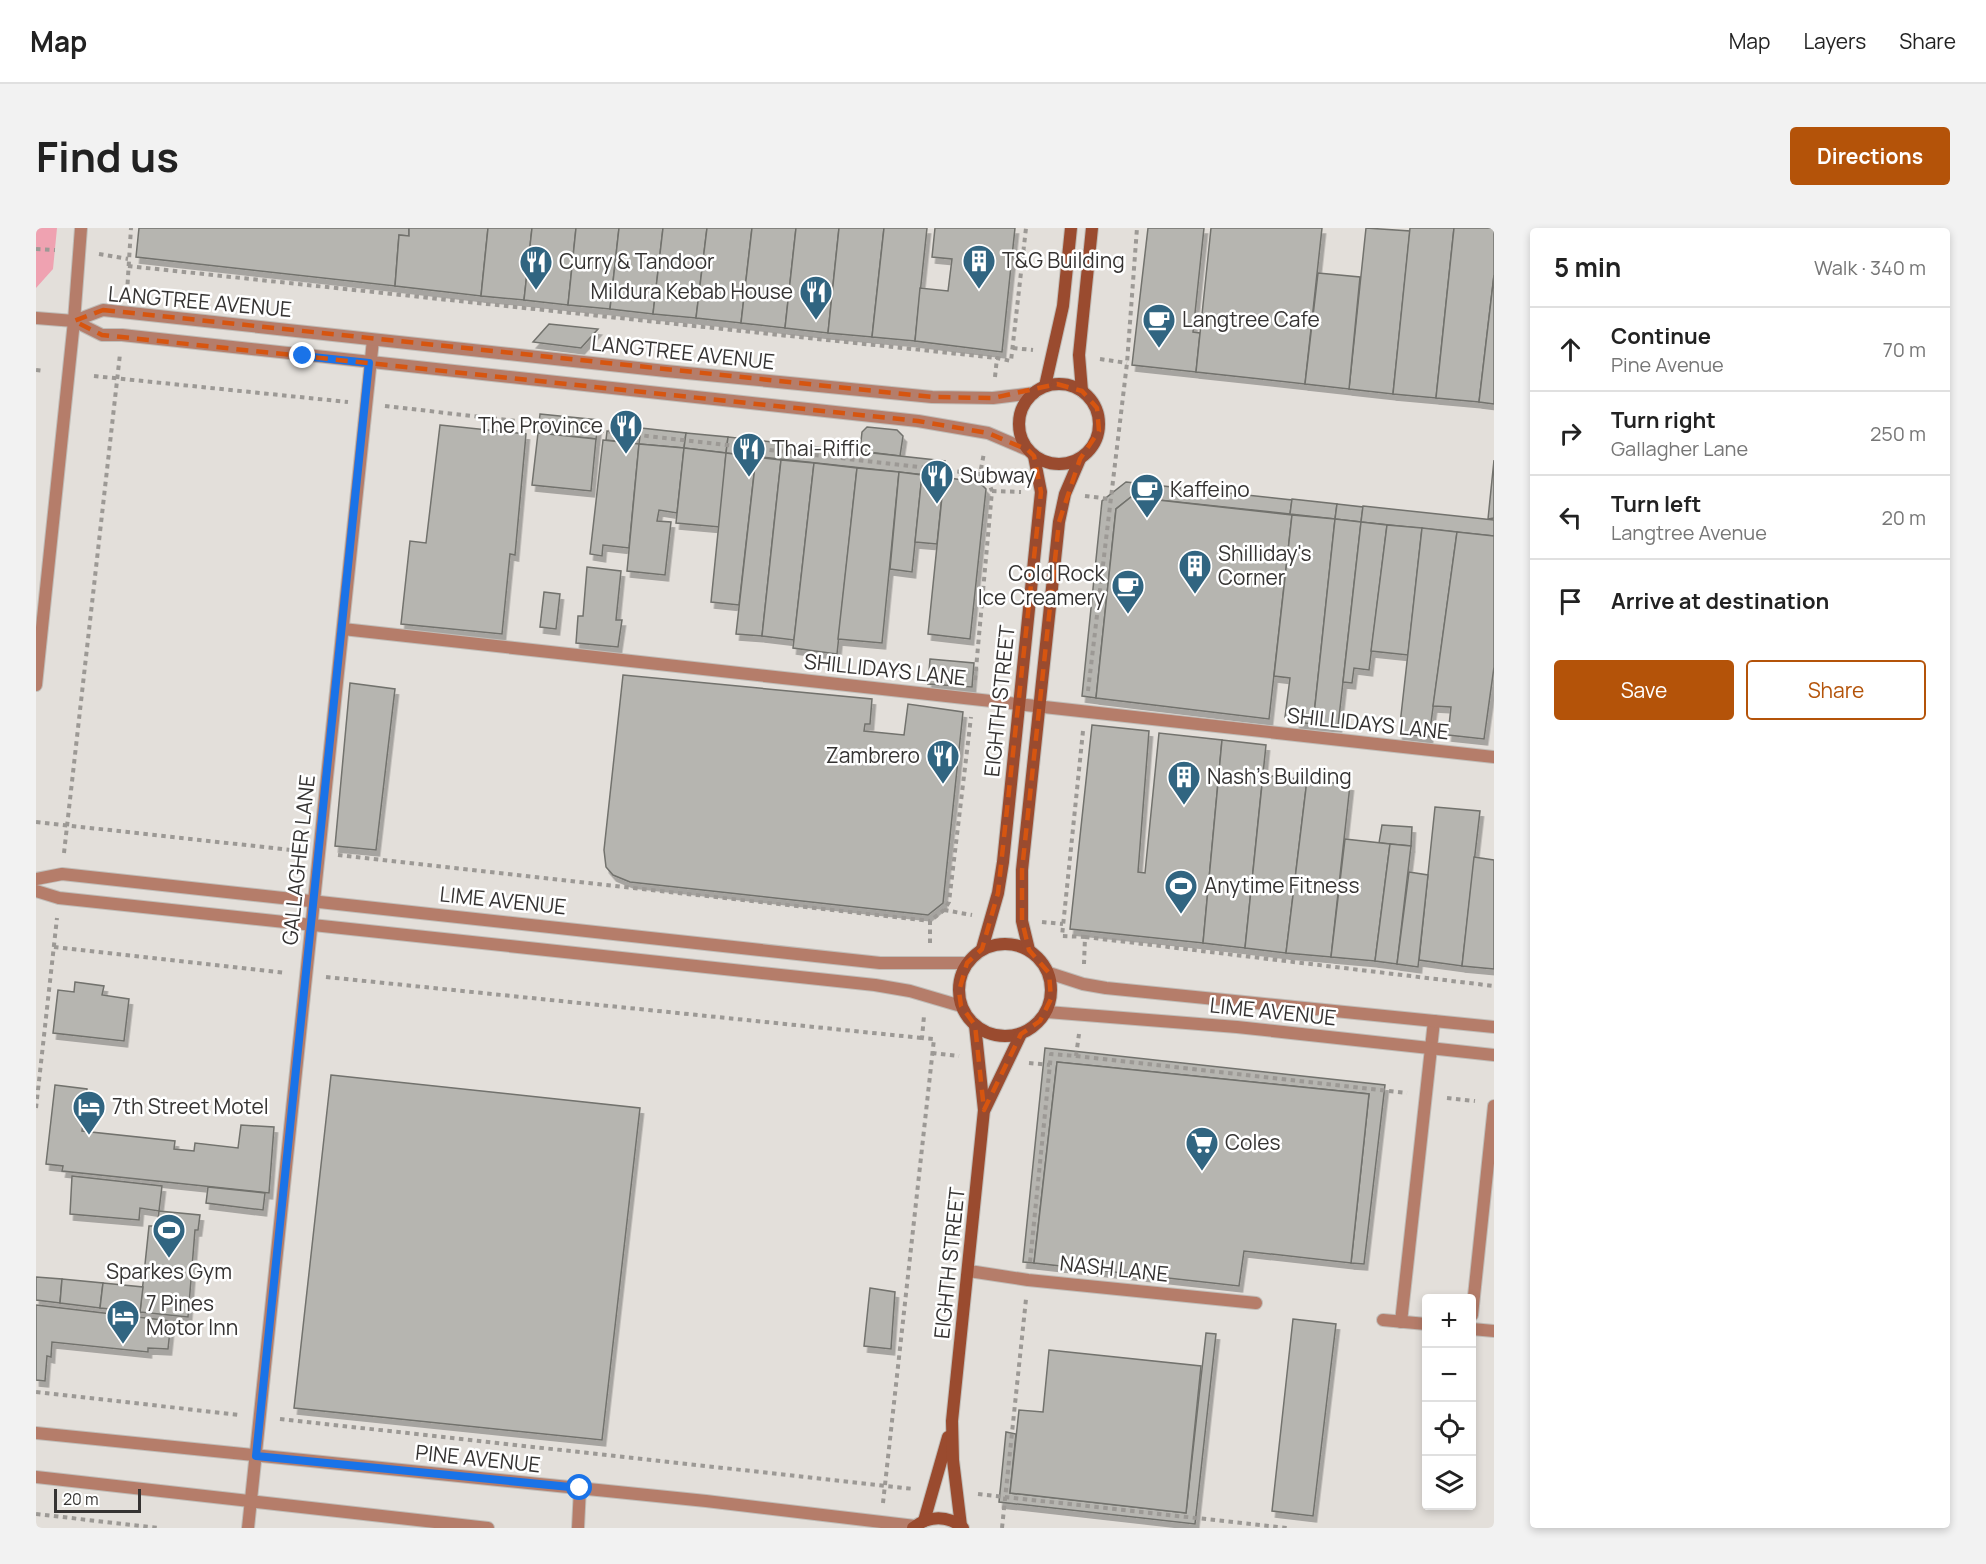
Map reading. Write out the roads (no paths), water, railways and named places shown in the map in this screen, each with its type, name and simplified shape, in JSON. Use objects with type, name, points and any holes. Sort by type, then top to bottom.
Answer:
[{"type":"street","points":[[36,686],[74,321],[81,228]]},
{"type":"street","points":[[1039,390],[1063,306],[1071,228]]},
{"type":"street","points":[[1082,391],[1079,355],[1092,228]]},
{"type":"street","name":"LANGTREE AVENUE","points":[[74,321],[103,310],[126,311],[373,340],[932,397],[993,398],[1039,390]]},
{"type":"street","points":[[36,318],[74,321]]},
{"type":"street","name":"LANGTREE AVENUE","points":[[74,321],[102,335],[122,335],[918,421],[988,433],[1031,453]]},
{"type":"street","name":"GALLAGHER LANE","points":[[248,1528],[373,340]]},
{"type":"street","points":[[1070,385],[1082,391],[1097,408],[1100,419],[1096,442],[1080,459],[1056,465],[1031,453],[1019,426],[1025,402],[1039,390],[1070,385]]},
{"type":"street","name":"EIGHTH STREET","points":[[982,949],[998,893],[1003,862],[1041,492],[1031,453]]},
{"type":"street","name":"EIGHTH STREET","points":[[1029,950],[1022,921],[1022,870],[1059,522],[1065,494],[1080,459]]},
{"type":"street","name":"SHILLIDAYS LANE","points":[[343,629],[1494,758]]},
{"type":"street","name":"LIME AVENUE","points":[[36,879],[62,874],[880,963],[929,965],[967,963]]},
{"type":"street","name":"LIME AVENUE","points":[[36,891],[59,898],[875,985],[926,995],[962,1006]]},
{"type":"street","points":[[1006,943],[1029,950],[1044,964],[1049,973],[1051,999],[1047,1012],[1031,1029],[1021,1034],[997,1036],[975,1025],[962,1006],[959,992],[960,977],[967,963],[982,949],[1006,943]]},
{"type":"street","name":"LIME AVENUE","points":[[1049,973],[1083,984],[1494,1028]]},
{"type":"street","name":"LIME AVENUE","points":[[1047,1012],[1237,1027],[1494,1055]]},
{"type":"street","points":[[1401,1322],[1434,1021]]},
{"type":"street","name":"EIGHTH STREET","points":[[917,1525],[934,1492],[952,1421],[984,1110],[975,1025]]},
{"type":"street","name":"EIGHTH STREET","points":[[984,1110],[1021,1034]]},
{"type":"street","points":[[1474,1294],[1488,1104]]},
{"type":"street","name":"NASH LANE","points":[[969,1271],[1028,1280],[1256,1303]]},
{"type":"street","points":[[1383,1320],[1422,1324]]},
{"type":"street","points":[[1476,1329],[1494,1331]]},
{"type":"street","name":"EIGHTH STREET","points":[[952,1421],[962,1527]]},
{"type":"street","name":"PINE AVENUE","points":[[36,1433],[706,1501],[864,1525],[917,1525]]},
{"type":"street","points":[[36,1477],[488,1528]]},
{"type":"street","points":[[578,1528],[580,1488]]},
{"type":"street","points":[[917,1525],[943,1518],[962,1527]]},
{"type":"place","name":"T&G Building","points":[[979,290]]},
{"type":"place","name":"Curry & Tandoor","points":[[536,291]]},
{"type":"place","name":"Mildura Kebab House","points":[[816,321]]},
{"type":"place","name":"Langtree Cafe","points":[[1159,349]]},
{"type":"place","name":"The Province","points":[[626,455]]},
{"type":"place","name":"Thai-Riffic","points":[[749,478]]},
{"type":"place","name":"Subway","points":[[937,505]]},
{"type":"place","name":"Kaffeino","points":[[1147,519]]},
{"type":"place","name":"Shilliday's Corner","points":[[1195,595]]},
{"type":"place","name":"Cold Rock Ice Creamery","points":[[1128,615]]},
{"type":"place","name":"Zambrero","points":[[943,785]]},
{"type":"place","name":"Nash's Building","points":[[1184,806]]},
{"type":"place","name":"Anytime Fitness","points":[[1181,915]]},
{"type":"place","name":"7th Street Motel","points":[[89,1136]]},
{"type":"place","name":"Coles","points":[[1202,1172]]},
{"type":"place","name":"Sparkes Gym","points":[[169,1259]]},
{"type":"place","name":"7 Pines Motor Inn","points":[[123,1345]]}]
